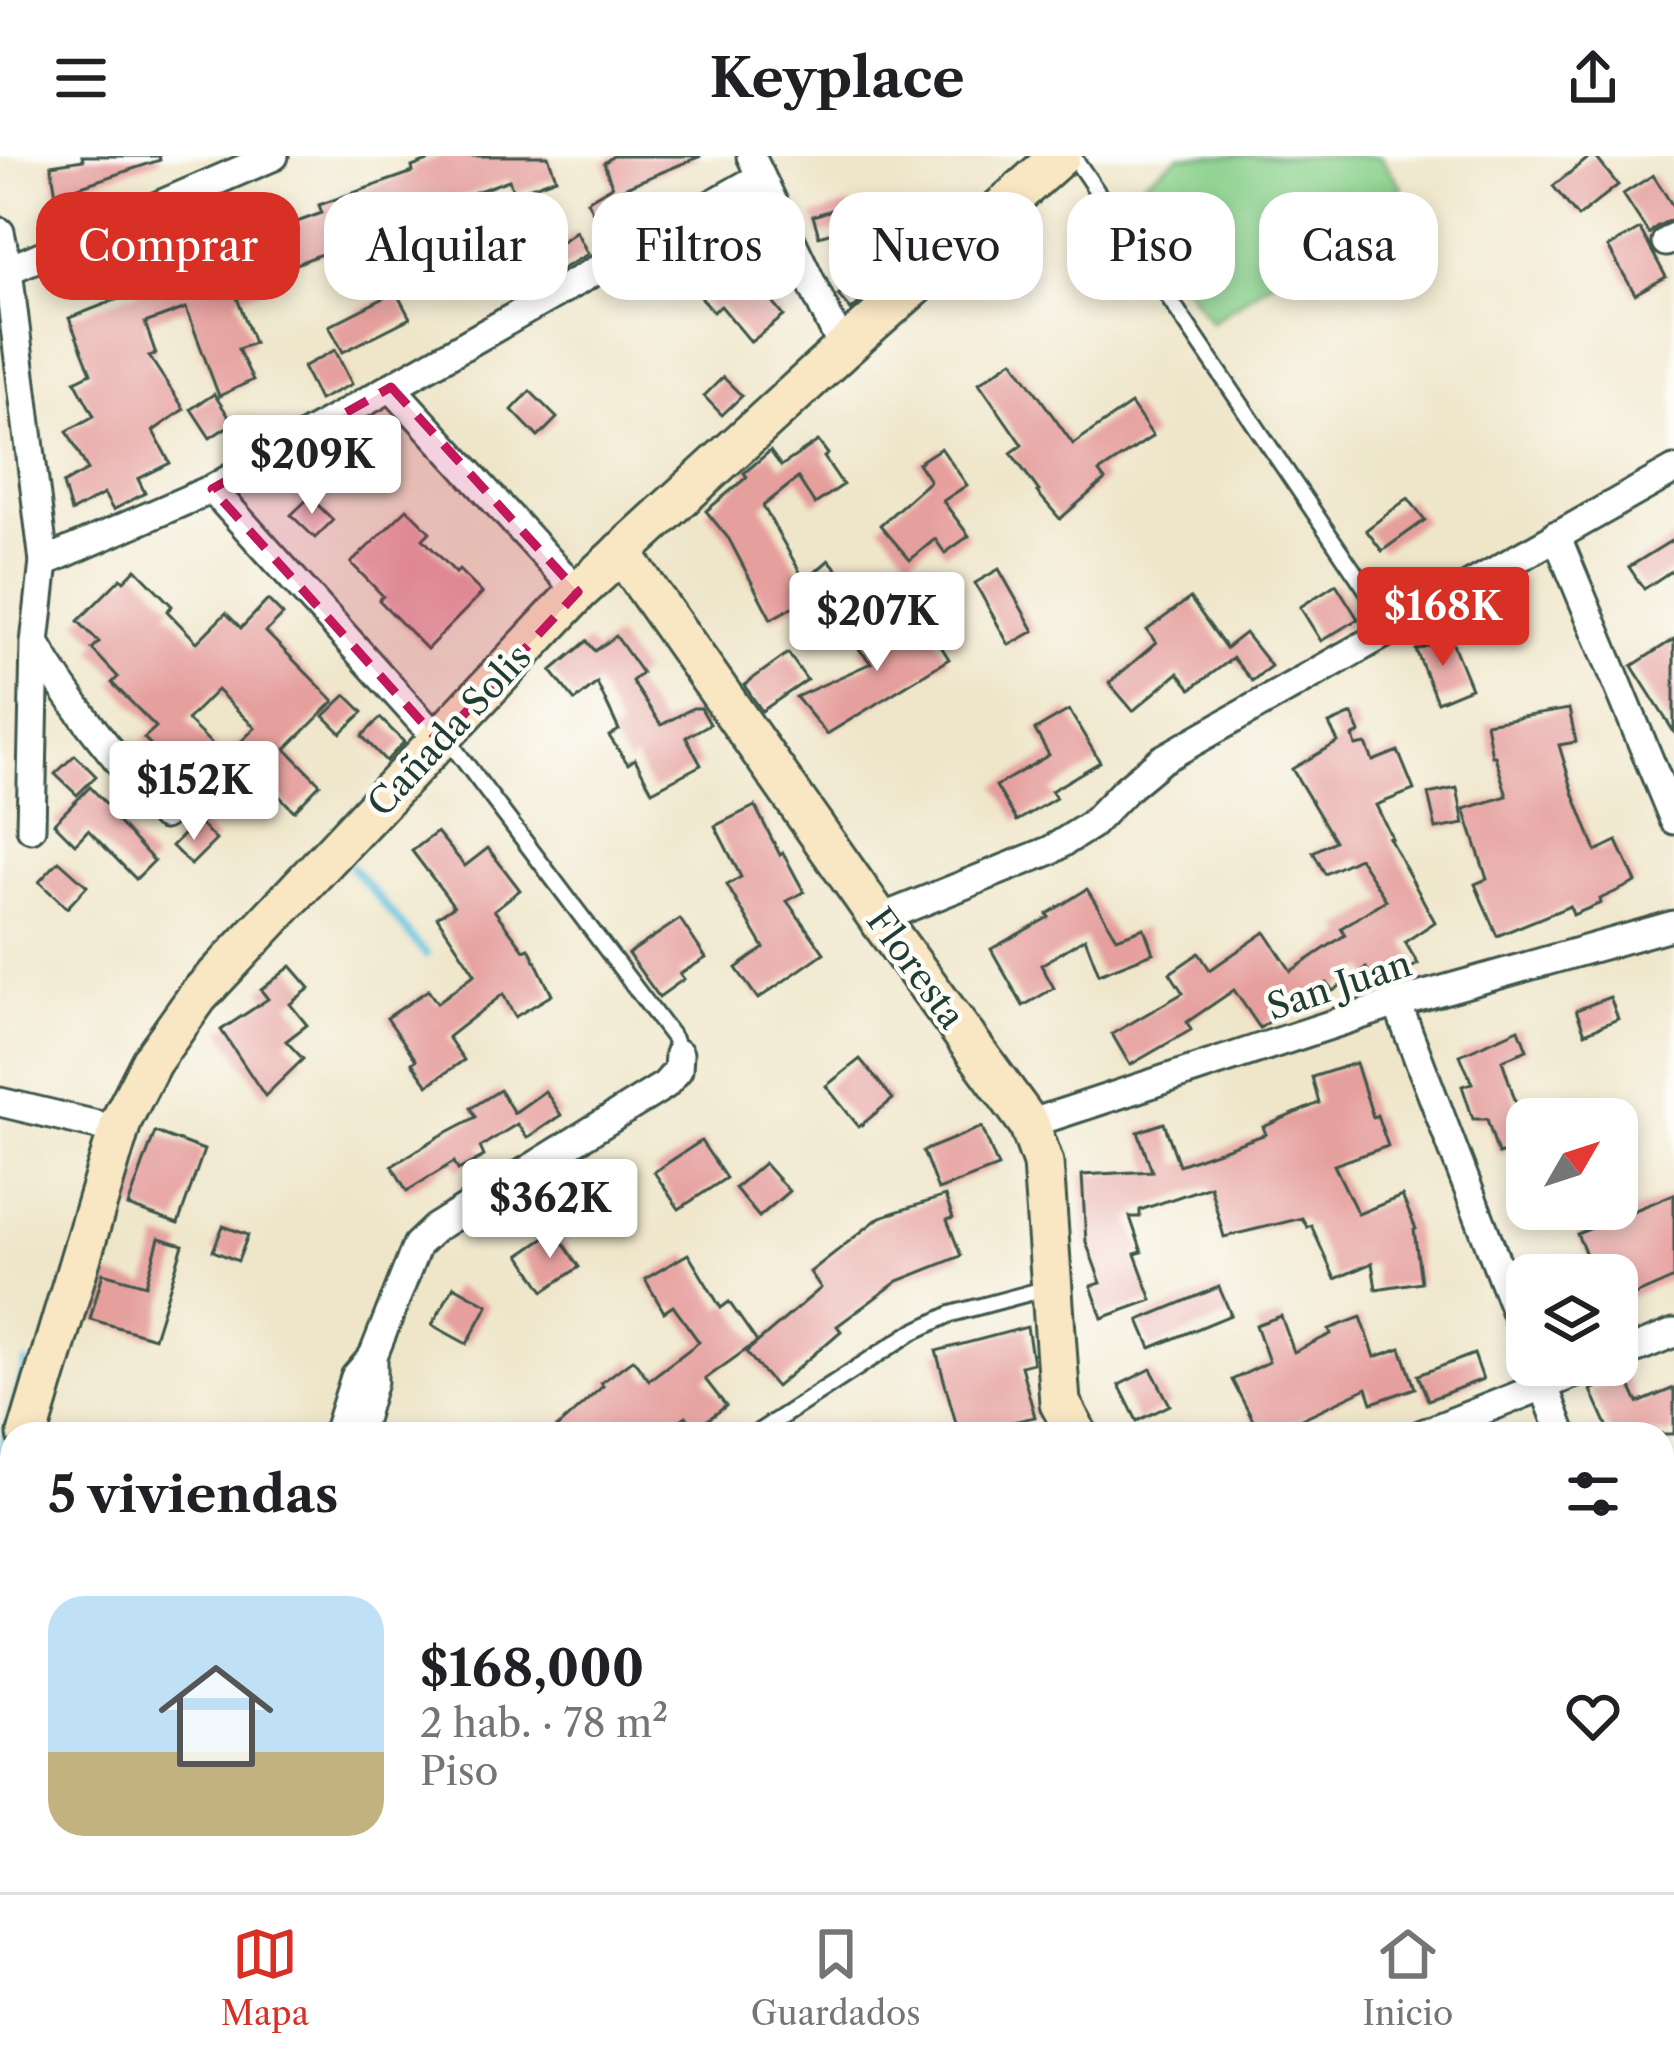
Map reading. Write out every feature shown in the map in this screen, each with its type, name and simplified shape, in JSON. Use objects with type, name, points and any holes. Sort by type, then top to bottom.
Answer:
[{"type":"street","points":[[8,270],[274,156]]},
{"type":"street","name":"Cañada Solis","points":[[32,1422],[118,1130],[151,1062],[198,996],[578,592],[1060,156]]},
{"type":"street","points":[[44,562],[212,489],[391,387],[755,166],[842,350]]},
{"type":"street","points":[[0,232],[44,562],[35,643],[31,828]]},
{"type":"street","points":[[391,387],[578,592]]},
{"type":"street","points":[[879,919],[1051,850],[1091,825],[1161,760],[1674,470]]},
{"type":"street","points":[[212,489],[442,738]]},
{"type":"street","points":[[1556,535],[1674,820]]},
{"type":"street","name":"Floresta","points":[[621,552],[1029,1124],[1042,1163],[1060,1403],[1070,1422]]},
{"type":"street","points":[[35,643],[86,722],[164,815]]},
{"type":"street","name":"San Juan","points":[[1029,1124],[1397,1003],[1674,925]]},
{"type":"street","points":[[1397,1003],[1506,1287]]},
{"type":"street","points":[[362,1422],[374,1382],[374,1356],[417,1245],[454,1216],[665,1085],[678,1070],[679,1054]]},
{"type":"street","points":[[0,1102],[118,1130]]},
{"type":"street","points":[[1638,1348],[1674,1333]]},
{"type":"street","points":[[341,1422],[355,1377],[374,1356]]},
{"type":"street","points":[[1446,1422],[1520,1386]]},
{"type":"street","points":[[1544,1386],[1557,1422]]},
{"type":"lane","points":[[1073,156],[1394,629]]},
{"type":"lane","points":[[442,738],[674,1039],[679,1054]]},
{"type":"lane","points":[[774,1422],[911,1333],[951,1314],[1050,1287]]},
{"type":"highlighted area","points":[[391,387],[578,592],[439,741],[212,489]]},
{"type":"green space","points":[[1180,156],[1380,156],[1402,188],[1396,192],[1259,192],[1259,288],[1211,322],[1195,300],[1235,300],[1235,192],[1129,192]]},
{"type":"building","points":[[82,156],[159,156],[160,160],[79,190],[56,192],[51,165],[83,160]]},
{"type":"building","points":[[441,156],[548,156],[556,178],[517,192],[509,180],[476,192],[356,192],[413,172],[412,167]]},
{"type":"building","points":[[613,156],[701,156],[617,192],[602,192],[612,186],[604,163]]},
{"type":"building","points":[[1591,156],[1618,185],[1578,217],[1553,186]]},
{"type":"building","points":[[1653,175],[1674,208],[1674,218],[1649,234],[1623,194]]},
{"type":"building","points":[[324,203],[324,253],[300,262],[300,221],[322,213],[319,205]]},
{"type":"building","points":[[829,211],[829,233],[819,236],[813,216]]},
{"type":"building","points":[[1640,229],[1666,277],[1635,294],[1608,247]]},
{"type":"building","points":[[576,231],[588,254],[568,265],[568,237]]},
{"type":"building","points":[[115,300],[238,300],[254,343],[238,349],[253,380],[219,396],[186,308],[145,323],[156,354],[149,356],[184,409],[153,431],[170,463],[138,479],[145,493],[113,510],[104,494],[71,512],[63,484],[88,470],[67,431],[94,416],[75,381],[91,373],[69,318]]},
{"type":"building","points":[[380,300],[400,300],[410,318],[343,352],[329,326]]},
{"type":"building","points":[[703,300],[771,300],[784,316],[751,342],[721,306],[713,312]]},
{"type":"building","points":[[842,300],[862,300],[851,310]]},
{"type":"building","points":[[335,350],[352,384],[319,400],[303,367]]},
{"type":"building","points":[[1013,360],[1073,444],[1131,404],[1153,436],[1099,472],[1105,480],[1060,519],[1011,453],[1022,445],[979,383]]},
{"type":"building","points":[[723,377],[742,396],[722,415],[704,396]]},
{"type":"building","points":[[530,391],[557,418],[538,437],[512,410]]},
{"type":"building","points":[[214,394],[233,423],[210,438],[191,409]]},
{"type":"building","points":[[818,441],[843,485],[815,504],[798,478],[763,506],[805,581],[829,560],[870,608],[841,628],[813,596],[771,619],[729,539],[706,511],[770,451],[781,466]]},
{"type":"building","points":[[941,448],[967,485],[943,501],[969,536],[945,553],[935,539],[910,560],[880,525],[930,481],[918,463]]},
{"type":"building","points":[[310,497],[333,520],[315,538],[291,515]]},
{"type":"building","points":[[1408,498],[1425,520],[1382,551],[1366,530]]},
{"type":"building","points":[[407,509],[430,532],[423,539],[482,593],[427,649],[351,563]]},
{"type":"building","points":[[1674,539],[1674,569],[1644,589],[1629,567]]},
{"type":"building","points":[[136,569],[172,606],[167,611],[197,642],[226,613],[241,628],[268,600],[283,615],[266,632],[334,701],[286,749],[320,784],[294,811],[253,769],[207,814],[163,767],[168,762],[144,738],[156,727],[112,683],[118,677],[92,649],[99,642],[78,621],[121,578],[124,581]],"holes":[[[217,690],[255,728],[225,757],[187,720]]]},
{"type":"building","points":[[999,569],[1034,631],[1009,645],[975,583]]},
{"type":"building","points":[[1336,584],[1358,619],[1321,641],[1300,607]]},
{"type":"building","points":[[1190,598],[1226,648],[1245,633],[1271,666],[1252,681],[1233,658],[1191,689],[1178,673],[1133,711],[1109,683],[1156,643],[1147,630]]},
{"type":"building","points":[[920,613],[949,659],[827,734],[796,697],[871,663],[858,648]]},
{"type":"building","points":[[616,636],[642,673],[632,681],[661,725],[693,708],[701,708],[710,724],[686,737],[701,765],[652,791],[635,759],[628,764],[609,736],[619,730],[597,683],[575,701],[551,671],[587,641],[595,651]]},
{"type":"building","points":[[1450,637],[1471,688],[1437,702],[1416,650]]},
{"type":"building","points":[[1674,639],[1674,732],[1632,666]]},
{"type":"building","points":[[788,653],[807,680],[762,711],[744,685]]},
{"type":"building","points":[[346,695],[363,712],[341,733],[324,716]]},
{"type":"building","points":[[1569,709],[1576,742],[1559,745],[1574,795],[1596,851],[1617,841],[1636,882],[1573,915],[1570,906],[1497,936],[1475,884],[1487,879],[1464,809],[1507,796],[1486,723]]},
{"type":"building","points":[[1069,710],[1100,762],[1051,791],[1056,798],[1017,821],[996,786],[1049,755],[1035,730]]},
{"type":"building","points":[[1352,714],[1360,733],[1353,736],[1356,746],[1366,744],[1373,761],[1398,751],[1414,790],[1376,805],[1435,922],[1405,942],[1418,964],[1377,987],[1366,968],[1333,991],[1327,983],[1260,1028],[1234,990],[1187,1022],[1191,1030],[1130,1065],[1112,1034],[1183,993],[1170,973],[1199,953],[1210,970],[1265,932],[1291,971],[1345,935],[1341,928],[1386,900],[1359,858],[1325,874],[1313,852],[1335,841],[1292,769],[1338,742],[1329,724]]},
{"type":"building","points":[[380,718],[404,742],[386,761],[362,736]]},
{"type":"building","points":[[75,755],[96,776],[77,795],[55,774]]},
{"type":"building","points":[[90,787],[154,861],[136,879],[88,830],[75,844],[54,823]]},
{"type":"building","points":[[1457,788],[1464,824],[1436,829],[1428,794]]},
{"type":"building","points":[[755,806],[804,892],[787,901],[824,953],[758,999],[736,968],[764,948],[727,885],[741,877],[715,826]]},
{"type":"building","points":[[197,821],[216,840],[191,865],[172,846]]},
{"type":"building","points":[[437,832],[465,866],[488,848],[520,890],[494,910],[524,950],[529,948],[552,995],[515,1017],[503,994],[448,1037],[464,1060],[428,1085],[387,1018],[428,990],[437,1003],[475,974],[437,917],[454,906],[412,851]]},
{"type":"building","points":[[59,861],[87,886],[67,908],[39,882]]},
{"type":"building","points":[[1087,889],[1117,938],[1144,928],[1153,953],[1099,974],[1085,938],[1041,965],[1054,988],[1023,1006],[991,949],[1049,917],[1047,914]]},
{"type":"building","points":[[680,919],[706,958],[680,974],[684,979],[659,997],[628,954]]},
{"type":"building","points":[[291,966],[310,988],[290,1004],[307,1025],[286,1041],[303,1059],[265,1096],[221,1030],[268,999],[261,990]]},
{"type":"building","points":[[1610,997],[1618,1019],[1585,1033],[1576,1010]]},
{"type":"building","points":[[1519,1029],[1527,1050],[1502,1060],[1514,1098],[1506,1098],[1506,1152],[1498,1154],[1487,1119],[1473,1119],[1462,1086],[1472,1083],[1460,1055]]},
{"type":"building","points":[[860,1059],[893,1099],[859,1127],[826,1086]]},
{"type":"building","points":[[1356,1063],[1388,1146],[1334,1165],[1358,1214],[1402,1196],[1416,1229],[1421,1282],[1376,1289],[1372,1263],[1335,1279],[1311,1225],[1307,1227],[1302,1218],[1224,1237],[1210,1186],[1140,1210],[1140,1217],[1130,1217],[1142,1252],[1135,1254],[1152,1300],[1102,1318],[1091,1286],[1101,1283],[1086,1242],[1082,1175],[1152,1171],[1138,1132],[1164,1123],[1179,1165],[1266,1134],[1263,1127],[1319,1103],[1312,1077]]},
{"type":"building","points":[[500,1090],[514,1113],[545,1091],[561,1115],[527,1138],[517,1124],[480,1147],[484,1156],[458,1170],[454,1162],[407,1191],[392,1166],[476,1117],[471,1108]]},
{"type":"building","points":[[982,1127],[998,1167],[938,1190],[923,1151]]},
{"type":"building","points":[[155,1132],[204,1150],[178,1224],[128,1206]]},
{"type":"building","points":[[701,1141],[726,1178],[679,1209],[654,1172]]},
{"type":"building","points":[[764,1163],[789,1191],[759,1217],[735,1188]]},
{"type":"building","points":[[1674,1194],[1674,1278],[1638,1294],[1638,1254],[1586,1254],[1577,1234],[1638,1230],[1638,1209]]},
{"type":"building","points":[[945,1196],[953,1218],[947,1220],[961,1256],[898,1281],[837,1326],[841,1331],[776,1387],[746,1352],[821,1288],[810,1272],[880,1217]]},
{"type":"building","points":[[223,1226],[248,1235],[238,1261],[213,1251]]},
{"type":"building","points":[[555,1231],[579,1267],[544,1291],[520,1255]]},
{"type":"building","points":[[159,1238],[183,1245],[154,1338],[90,1319],[103,1273],[146,1285]]},
{"type":"building","points":[[688,1254],[721,1308],[729,1302],[757,1342],[705,1379],[726,1406],[705,1422],[691,1422],[686,1416],[678,1422],[563,1422],[601,1383],[633,1359],[649,1380],[699,1342],[673,1306],[664,1312],[645,1279]]},
{"type":"building","points":[[454,1286],[488,1305],[467,1344],[432,1325]]},
{"type":"building","points":[[1219,1287],[1231,1315],[1151,1348],[1139,1320]]},
{"type":"building","points":[[1281,1316],[1294,1352],[1331,1334],[1329,1329],[1361,1317],[1375,1357],[1401,1348],[1415,1388],[1372,1403],[1367,1388],[1295,1422],[1254,1422],[1232,1380],[1269,1362],[1256,1325]]},
{"type":"building","points":[[1027,1327],[1033,1363],[1021,1366],[1035,1417],[956,1422],[936,1351]]},
{"type":"building","points":[[1474,1354],[1483,1379],[1428,1400],[1418,1375]]},
{"type":"building","points":[[1151,1369],[1170,1405],[1137,1421],[1119,1385]]},
{"type":"building","points":[[1630,1386],[1638,1403],[1674,1388],[1674,1422],[1606,1422],[1591,1390]]},
{"type":"waterway","points":[[352,867],[426,954]]},
{"type":"waterway","points":[[10,1422],[26,1364]]}]
